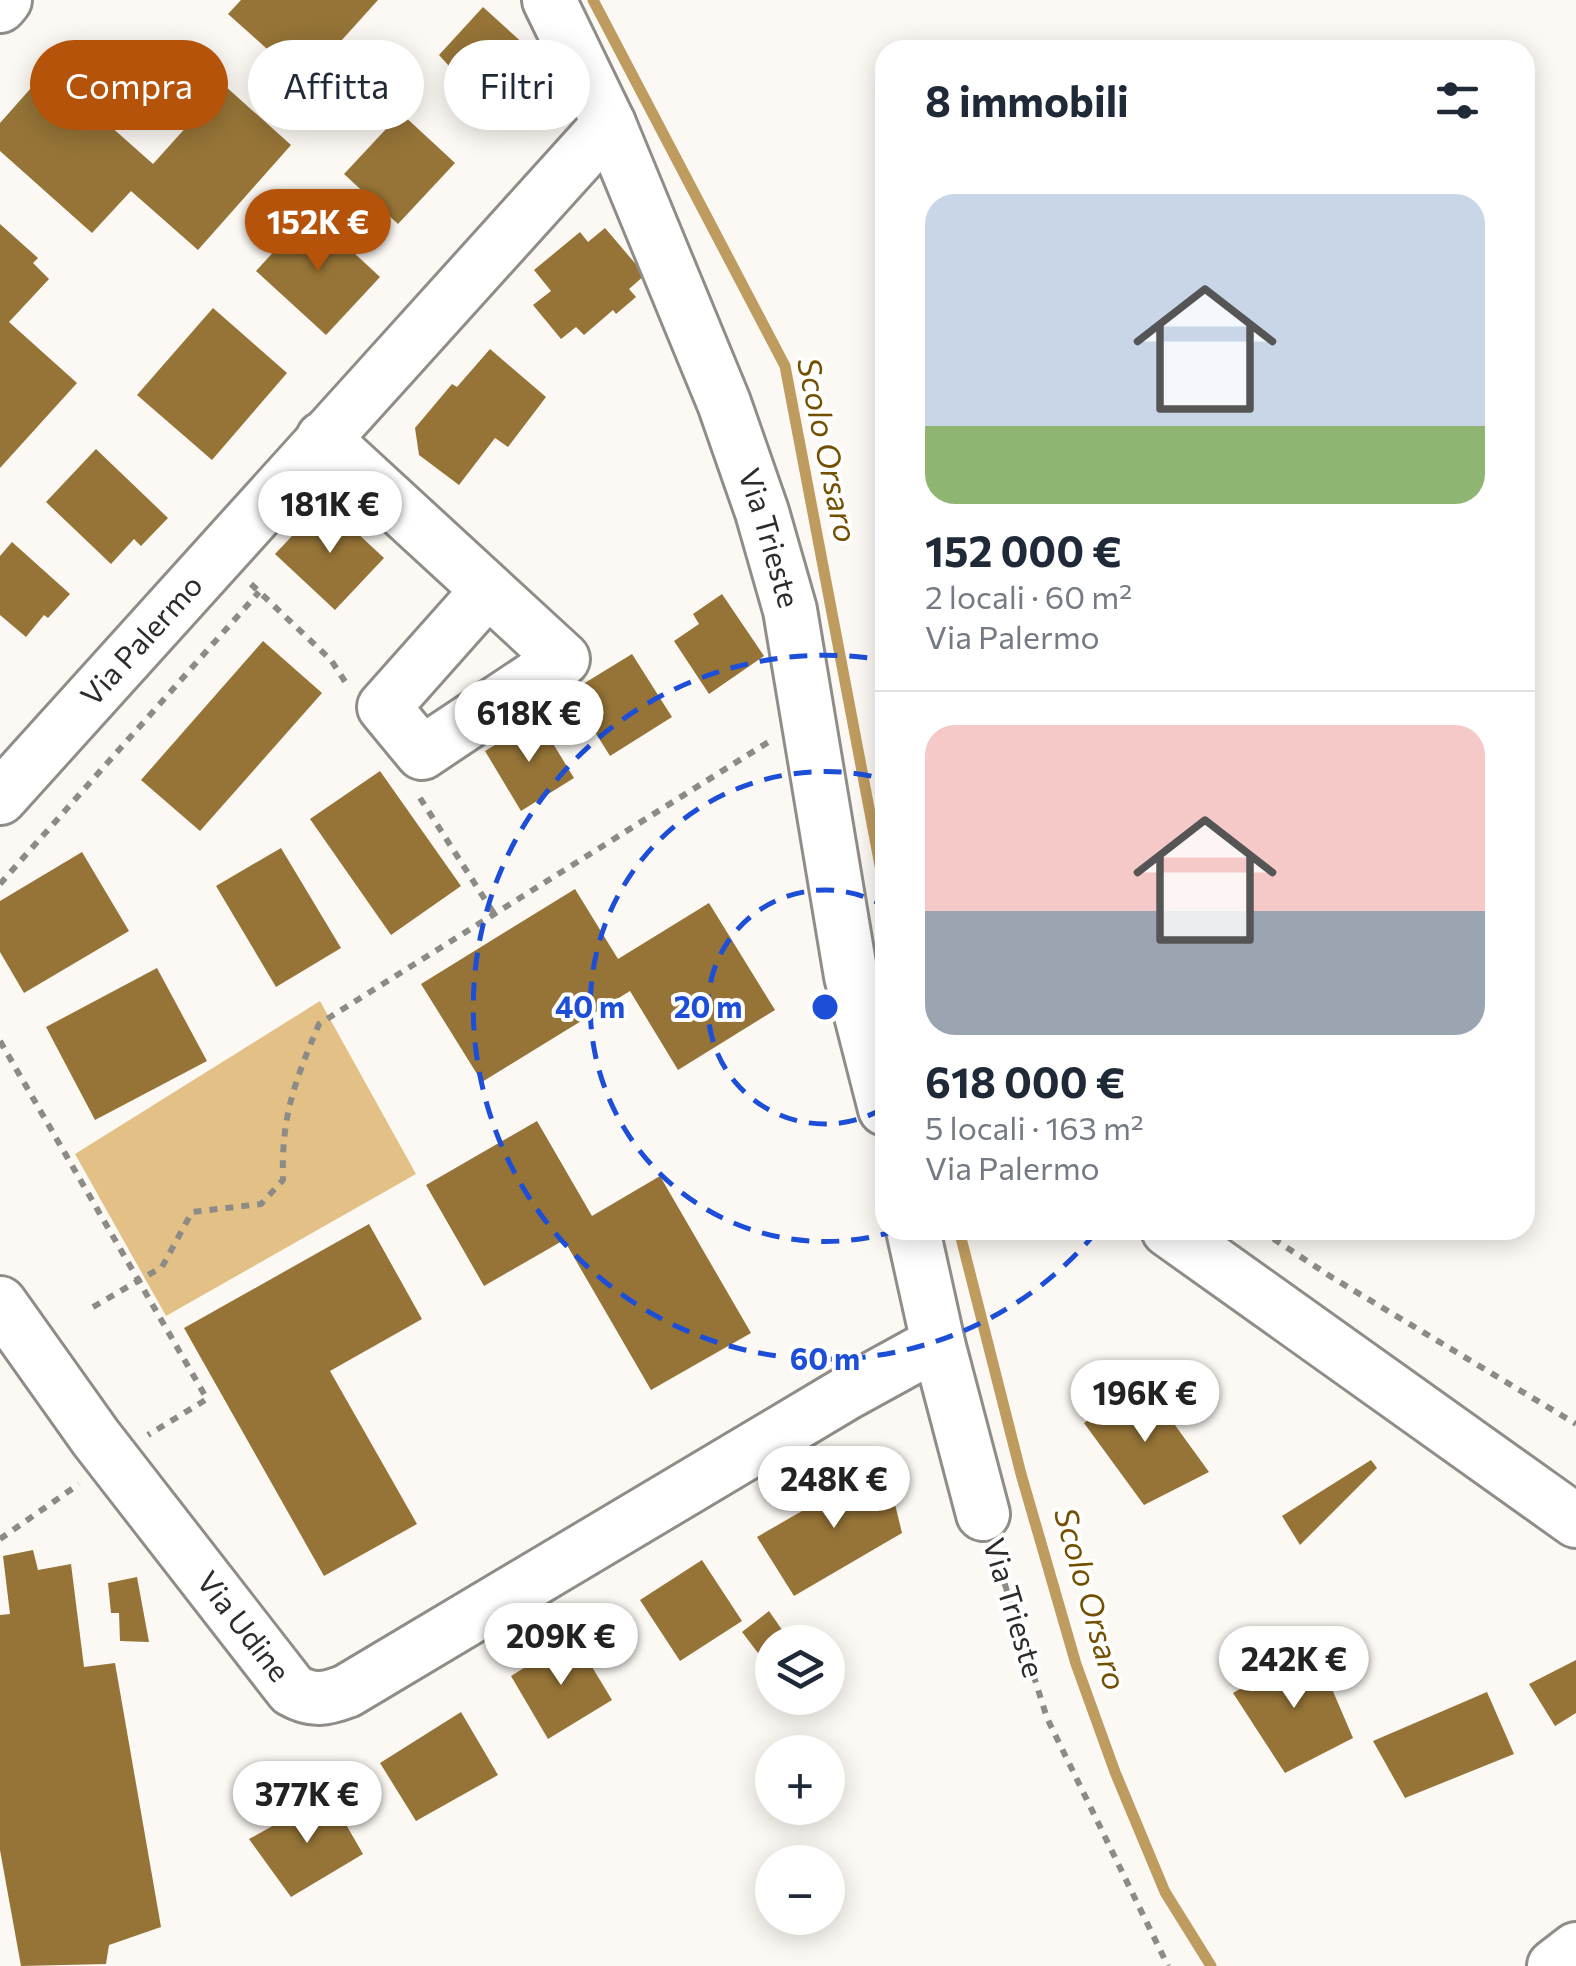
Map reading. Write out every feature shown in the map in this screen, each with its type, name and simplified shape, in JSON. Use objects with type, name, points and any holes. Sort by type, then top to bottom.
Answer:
[{"type":"street","points":[[0,6],[5,0]]},
{"type":"street","name":"Via Trieste","points":[[549,0],[609,124],[724,403],[762,512],[790,610],[852,976],[875,1069]]},
{"type":"street","name":"Via Palermo","points":[[0,798],[609,124]]},
{"type":"street","points":[[323,438],[563,659],[422,753],[384,707],[488,590]]},
{"type":"street","name":"Via Trieste","points":[[915,1240],[983,1514]]},
{"type":"street","points":[[1182,1240],[1576,1522]]},
{"type":"street","name":"Via Udine","points":[[0,1304],[113,1460],[292,1690],[307,1699],[326,1699],[347,1691],[847,1393],[938,1343]]},
{"type":"street","points":[[1554,1966],[1576,1949]]},
{"type":"path","points":[[0,884],[259,592]]},
{"type":"path","points":[[94,1307],[162,1267],[192,1212],[261,1204],[283,1180],[282,1136],[286,1118],[294,1084],[319,1024],[809,716]]},
{"type":"path","points":[[0,1042],[207,1399],[134,1444]]},
{"type":"path","points":[[1275,1240],[1576,1424]]},
{"type":"path","points":[[0,1539],[86,1479]]},
{"type":"path","name":"Via Trieste","points":[[983,1514],[1047,1718],[1168,1966]]},
{"type":"shaded area","points":[[320,1001],[416,1174],[166,1316],[75,1154]]},
{"type":"building","points":[[241,0],[378,0],[342,40],[257,40],[228,14]]},
{"type":"building","points":[[483,7],[519,40],[453,40]]},
{"type":"building","points":[[30,89],[30,130],[115,130],[153,164],[184,130],[228,130],[228,89],[248,106],[248,130],[274,130],[291,145],[198,250],[131,191],[92,233],[0,151],[0,123]]},
{"type":"building","points":[[385,130],[419,130],[455,163],[398,224],[344,174]]},
{"type":"building","points":[[310,212],[380,277],[326,335],[256,271]]},
{"type":"building","points":[[0,224],[38,258],[33,263],[49,279],[9,322],[77,383],[0,468]]},
{"type":"building","points":[[605,228],[645,275],[629,289],[636,297],[616,314],[613,310],[584,335],[576,327],[561,339],[533,305],[551,291],[534,270],[580,232],[588,242]]},
{"type":"building","points":[[213,308],[287,373],[212,460],[137,395]]},
{"type":"building","points":[[490,349],[546,397],[508,447],[495,438],[459,485],[419,455],[415,428],[452,384],[457,387]]},
{"type":"building","points":[[96,449],[168,518],[141,546],[134,539],[111,564],[46,502]]},
{"type":"building","points":[[324,502],[384,558],[335,610],[275,554]]},
{"type":"building","points":[[12,542],[70,594],[48,618],[44,615],[26,637],[0,615],[0,556]]},
{"type":"building","points":[[722,594],[764,656],[709,694],[674,641],[699,624],[693,614]]},
{"type":"building","points":[[263,641],[322,693],[200,831],[141,780]]},
{"type":"building","points":[[632,654],[672,717],[610,756],[570,692]]},
{"type":"building","points":[[538,719],[574,778],[521,811],[485,751]]},
{"type":"building","points":[[380,771],[461,886],[391,935],[310,819]]},
{"type":"building","points":[[281,848],[341,948],[276,987],[216,886]]},
{"type":"building","points":[[82,852],[129,931],[24,993],[0,952],[0,901]]},
{"type":"building","points":[[575,889],[618,959],[709,903],[775,1010],[678,1070],[630,991],[482,1082],[421,984]]},
{"type":"building","points":[[157,968],[207,1061],[95,1120],[46,1027]]},
{"type":"building","points":[[537,1121],[592,1216],[660,1176],[751,1333],[651,1390],[564,1240],[484,1286],[426,1185]]},
{"type":"building","points":[[369,1224],[422,1319],[330,1371],[417,1524],[324,1576],[184,1328]]},
{"type":"building","points":[[1143,1381],[1209,1472],[1144,1505],[1084,1423]]},
{"type":"building","points":[[1371,1460],[1377,1468],[1300,1545],[1282,1516]]},
{"type":"building","points":[[885,1463],[902,1533],[794,1596],[757,1537]]},
{"type":"building","points":[[33,1550],[38,1570],[71,1564],[84,1667],[115,1663],[161,1927],[109,1945],[106,1964],[21,1966],[0,1850],[0,1615],[10,1614],[3,1556]]},
{"type":"building","points":[[702,1560],[742,1621],[680,1661],[640,1600]]},
{"type":"building","points":[[137,1577],[149,1642],[120,1641],[119,1613],[111,1613],[108,1583]]},
{"type":"building","points":[[769,1611],[779,1625],[755,1625],[755,1649],[742,1632]]},
{"type":"building","points":[[574,1637],[612,1700],[548,1739],[511,1676]]},
{"type":"building","points":[[1301,1646],[1316,1686],[1332,1689],[1353,1738],[1285,1773],[1233,1693],[1259,1678],[1255,1671]]},
{"type":"building","points":[[1576,1660],[1576,1713],[1555,1726],[1529,1684]]},
{"type":"building","points":[[1487,1692],[1514,1754],[1405,1798],[1373,1741]]},
{"type":"building","points":[[461,1712],[498,1775],[416,1821],[380,1763]]},
{"type":"building","points":[[329,1795],[363,1854],[291,1897],[249,1839]]},
{"type":"waterway","name":"Scolo Orsaro","points":[[593,0],[785,366],[875,839]]},
{"type":"waterway","name":"Scolo Orsaro","points":[[962,1240],[1021,1474],[1076,1664],[1165,1892],[1211,1966]]}]
